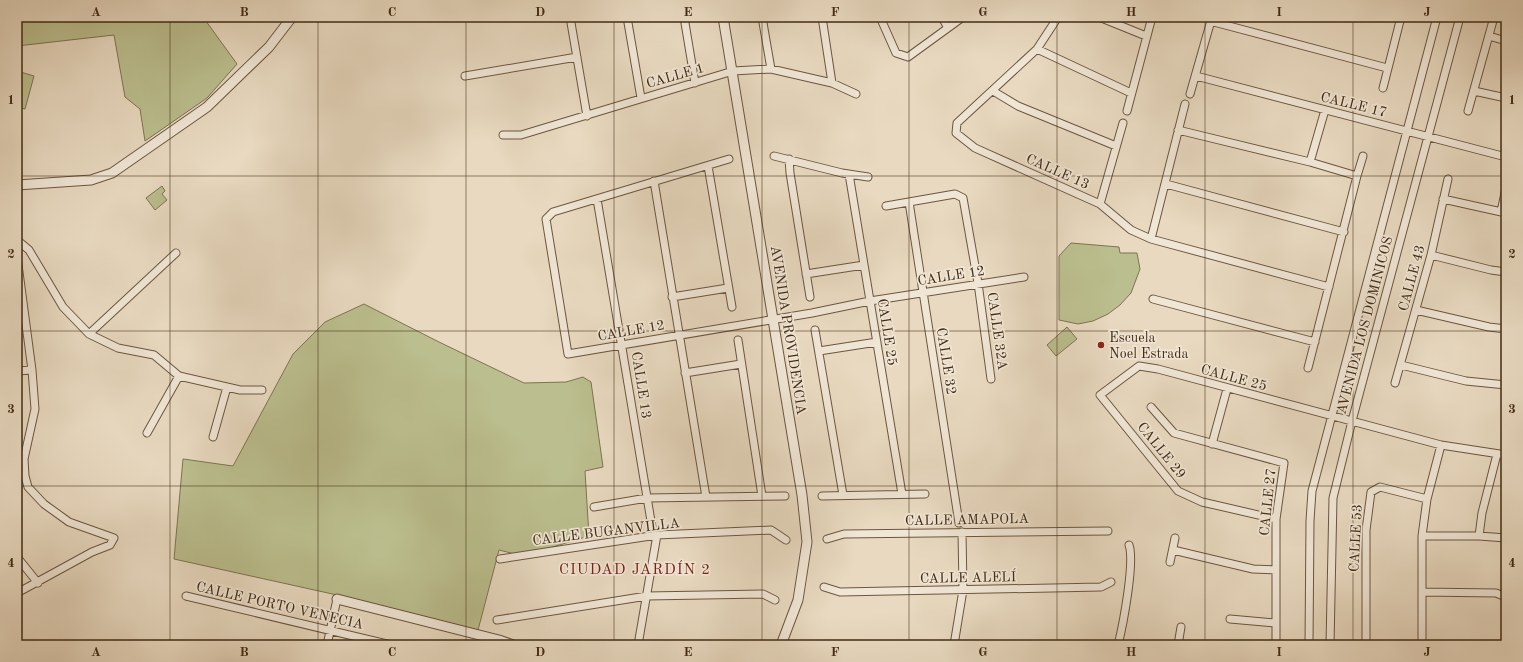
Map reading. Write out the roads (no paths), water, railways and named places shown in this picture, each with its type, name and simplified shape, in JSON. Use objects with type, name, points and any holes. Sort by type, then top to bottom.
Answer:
[{"type":"street","points":[[17,184],[91,180],[112,173],[207,107],[269,47],[292,17]]},
{"type":"street","points":[[570,17],[587,116]]},
{"type":"street","points":[[627,17],[641,98]]},
{"type":"street","points":[[684,17],[695,82]]},
{"type":"street","name":"AVENIDA PROVIDENCIA","points":[[723,17],[774,318],[802,495],[807,542],[798,600],[781,645]]},
{"type":"street","points":[[762,17],[771,69]]},
{"type":"street","points":[[822,17],[832,83]]},
{"type":"street","points":[[880,17],[896,53],[908,57],[963,17]]},
{"type":"street","points":[[942,17],[948,28]]},
{"type":"street","points":[[1058,17],[1037,50],[993,91],[1018,106],[1116,146]]},
{"type":"street","points":[[1099,17],[1146,36]]},
{"type":"street","points":[[1127,111],[1152,17]]},
{"type":"street","points":[[1383,88],[1401,17]]},
{"type":"street","name":"AVENIDA LOS DOMINICOS","points":[[1309,645],[1310,520],[1312,491],[1438,17]]},
{"type":"street","name":"AVENIDA LOS DOMINICOS","points":[[1330,645],[1333,498],[1352,421],[1460,17]]},
{"type":"street","points":[[1468,111],[1494,17]]},
{"type":"street","points":[[1190,94],[1211,19],[1387,68]]},
{"type":"street","points":[[1489,36],[1506,40]]},
{"type":"street","points":[[1037,50],[1132,93]]},
{"type":"street","points":[[465,76],[577,57]]},
{"type":"street","name":"CALLE 1","points":[[503,135],[521,135],[732,71],[771,69],[832,83],[856,94]]},
{"type":"street","name":"CALLE 17","points":[[1196,76],[1506,157]]},
{"type":"street","name":"CALLE 13","points":[[993,91],[957,123],[956,133],[975,148],[1100,204],[1131,230],[1151,239],[1329,287]]},
{"type":"street","points":[[1474,91],[1506,98]]},
{"type":"street","points":[[1151,239],[1185,104]]},
{"type":"street","points":[[1310,162],[1325,110]]},
{"type":"street","points":[[1100,204],[1123,123]]},
{"type":"street","points":[[1178,130],[1310,162],[1357,176]]},
{"type":"street","points":[[774,156],[849,174],[868,177]]},
{"type":"street","points":[[1308,368],[1344,232],[1357,176],[1364,156]]},
{"type":"street","name":"CALLE 12","points":[[729,159],[553,212],[546,219],[568,354],[774,318],[812,313],[870,301],[1024,277]]},
{"type":"street","points":[[790,159],[790,173],[810,297]]},
{"type":"street","points":[[708,166],[732,307]]},
{"type":"street","name":"CALLE 25","points":[[849,174],[902,494]]},
{"type":"street","name":"CALLE 43","points":[[1395,383],[1416,310],[1448,179]]},
{"type":"street","points":[[654,181],[706,497]]},
{"type":"street","points":[[1166,184],[1344,232]]},
{"type":"street","points":[[1443,199],[1504,212],[1506,188]]},
{"type":"street","name":"CALLE 32A","points":[[886,206],[955,194],[962,198],[978,283],[991,379]]},
{"type":"street","name":"CALLE 13","points":[[597,199],[652,527]]},
{"type":"street","name":"CALLE 32","points":[[909,202],[959,523]]},
{"type":"street","points":[[17,240],[29,250],[63,307],[89,334],[118,348],[154,355],[179,376],[240,390],[262,390]]},
{"type":"street","points":[[89,334],[176,252]]},
{"type":"street","points":[[1430,255],[1491,270],[1506,272]]},
{"type":"street","points":[[17,257],[32,370],[34,409],[20,459],[28,487],[44,504],[69,522],[114,538],[110,545],[92,552],[38,583],[17,593]]},
{"type":"street","points":[[806,274],[864,265]]},
{"type":"street","points":[[672,297],[728,288]]},
{"type":"street","points":[[1153,299],[1315,342]]},
{"type":"street","points":[[1416,310],[1489,328],[1506,329]]},
{"type":"street","points":[[815,330],[843,495]]},
{"type":"street","points":[[738,340],[762,496]]},
{"type":"street","points":[[819,351],[877,342]]},
{"type":"street","points":[[685,373],[741,364]]},
{"type":"street","points":[[1401,365],[1466,381],[1506,385]]},
{"type":"street","name":"CALLE 25","points":[[1112,386],[1139,366],[1158,369],[1441,445],[1506,455]]},
{"type":"street","points":[[17,371],[32,370]]},
{"type":"street","points":[[147,433],[179,376]]},
{"type":"street","name":"CALLE 29","points":[[1112,386],[1100,394],[1178,491],[1202,502],[1276,519]]},
{"type":"street","points":[[213,437],[227,387]]},
{"type":"street","points":[[1212,444],[1227,388]]},
{"type":"street","name":"CALLE 27","points":[[1151,407],[1174,432],[1212,444],[1284,462],[1276,519],[1276,645]]},
{"type":"street","points":[[1422,645],[1422,536],[1427,499],[1441,445]]},
{"type":"street","points":[[1479,536],[1482,513],[1497,454]]},
{"type":"street","name":"CALLE 53","points":[[1366,645],[1366,530],[1371,492],[1380,487],[1427,499]]},
{"type":"street","points":[[822,496],[925,494]]},
{"type":"street","points":[[594,507],[647,498],[785,496]]},
{"type":"street","name":"CALLE BUGANVILLA","points":[[500,559],[656,535],[771,530],[786,540]]},
{"type":"street","name":"CALLE AMAPOLA","points":[[827,539],[844,534],[1108,531]]},
{"type":"street","points":[[954,645],[963,590],[962,532]]},
{"type":"street","points":[[638,645],[656,535]]},
{"type":"street","points":[[1422,536],[1479,536],[1506,538]]},
{"type":"street","points":[[1170,562],[1175,538]]},
{"type":"street","points":[[1118,645],[1122,629],[1130,569],[1129,545]]},
{"type":"street","points":[[1173,550],[1253,569],[1276,570]]},
{"type":"street","points":[[17,557],[38,583]]},
{"type":"street","name":"CALLE ALELÍ","points":[[824,588],[840,592],[963,590],[1101,587],[1111,582]]},
{"type":"street","points":[[1422,592],[1496,593],[1506,597]]},
{"type":"street","points":[[497,620],[647,596],[763,594],[775,600]]},
{"type":"street","name":"CALLE PORTO VENECIA","points":[[186,596],[391,645]]},
{"type":"street","points":[[327,645],[337,599],[440,624],[513,645]]},
{"type":"street","points":[[1230,619],[1276,623]]},
{"type":"street","points":[[1178,645],[1181,627]]},
{"type":"place","name":"Escuela Noel Estrada","points":[[1101,345]]},
{"type":"district","name":"CIUDAD JARDÍN 2","points":[[635,569]]}]
